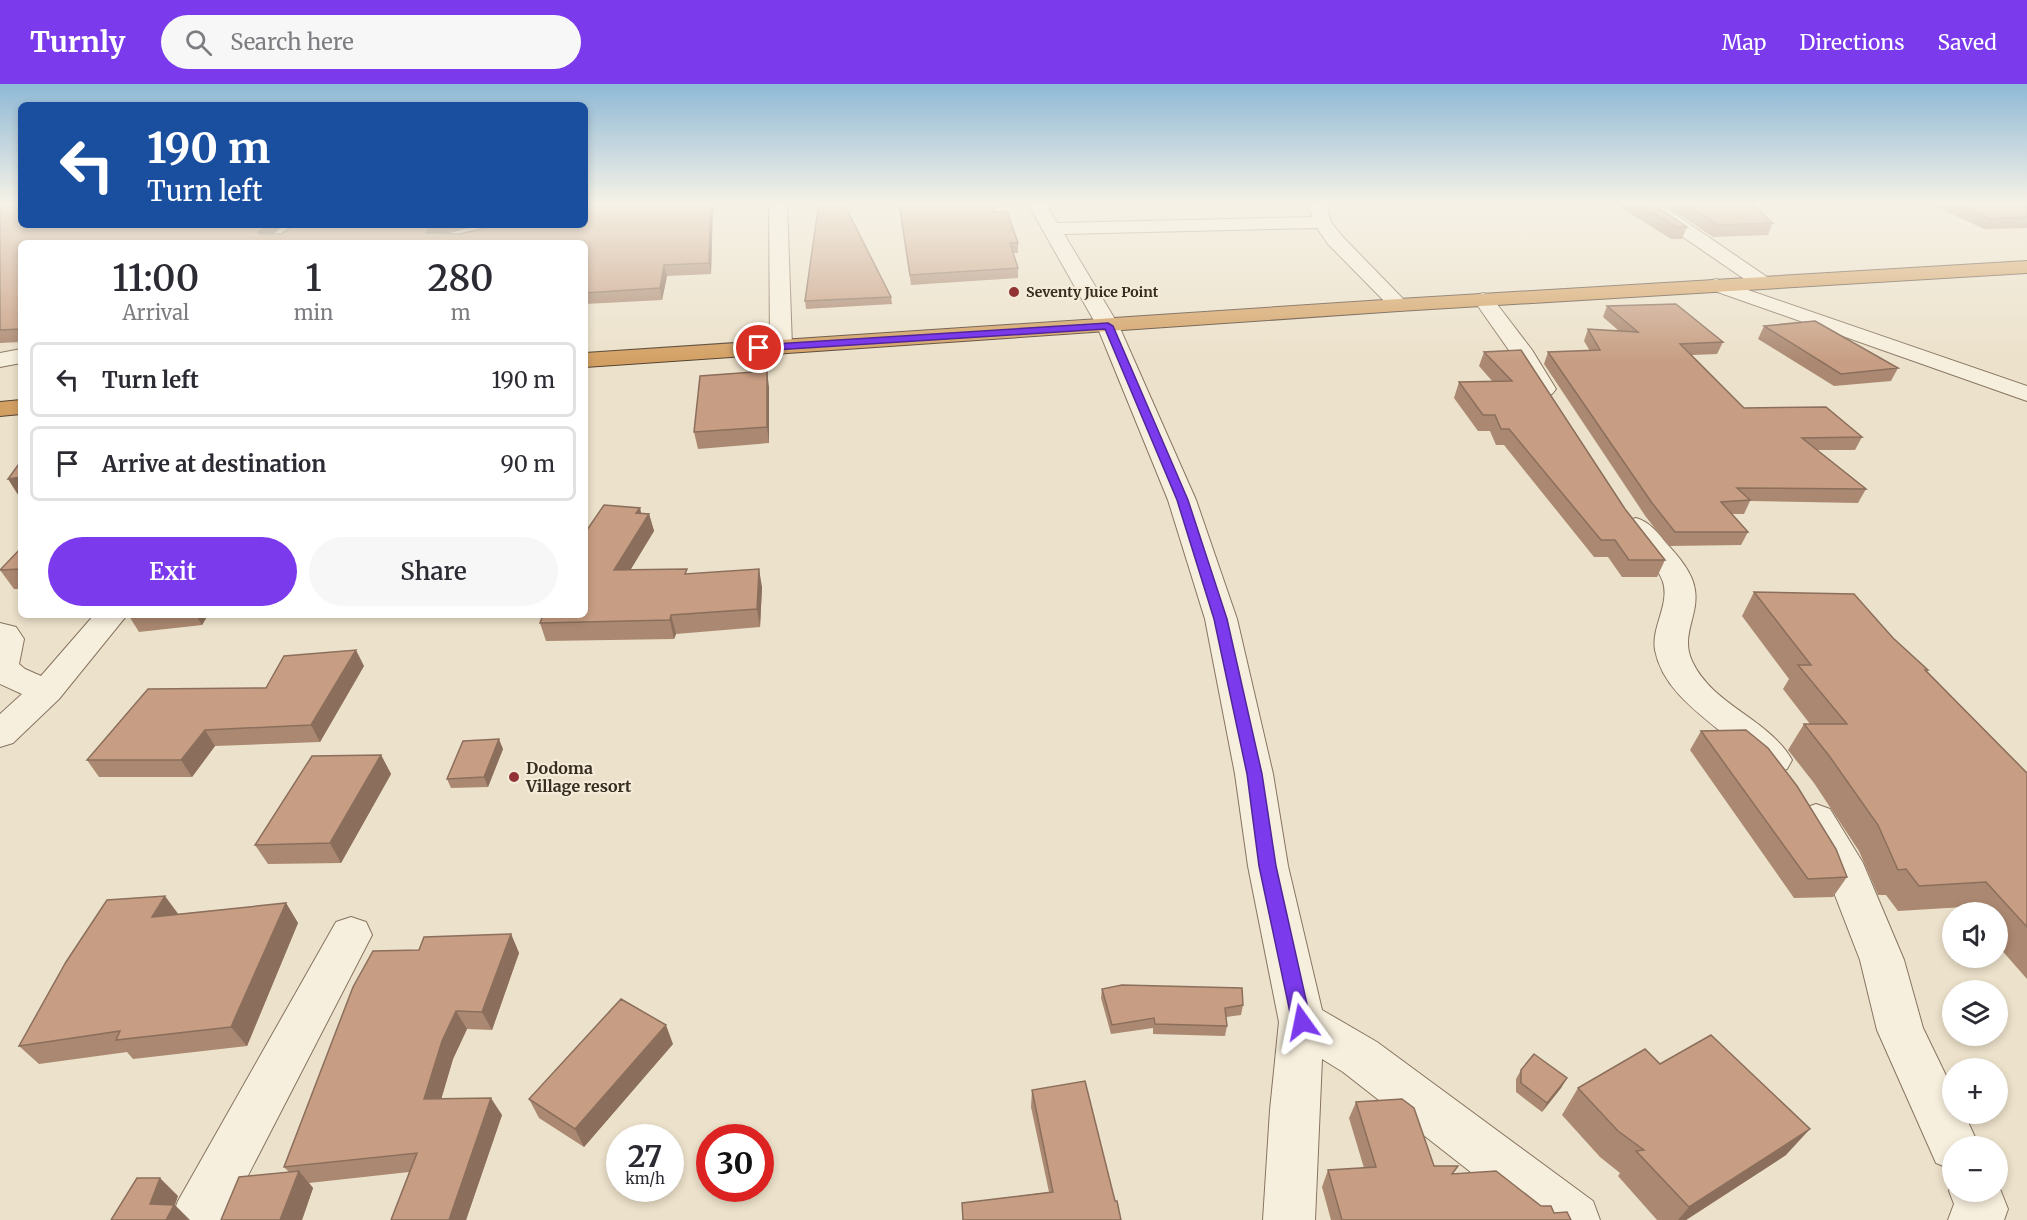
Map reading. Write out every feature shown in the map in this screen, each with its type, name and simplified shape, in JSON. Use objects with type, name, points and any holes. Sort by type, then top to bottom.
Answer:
[{"type":"highway","points":[[588,360],[1108,326],[1399,304],[2027,267]]},
{"type":"highway","points":[[0,409],[18,407]]},
{"type":"street","points":[[779,255],[781,347]]},
{"type":"street","points":[[1066,255],[1108,326],[1182,500],[1221,619],[1254,774],[1268,866],[1302,1022],[1294,1110],[1289,1220]]},
{"type":"street","points":[[1350,255],[1399,304]]},
{"type":"street","points":[[1722,255],[1763,283]]},
{"type":"street","points":[[1716,285],[2027,394]]},
{"type":"street","points":[[1482,299],[1524,355],[1563,418]]},
{"type":"street","points":[[0,360],[18,357]]},
{"type":"street","points":[[1618,501],[1675,576],[1680,591],[1670,643],[1676,663],[1698,695],[1772,757],[1796,789],[1842,863],[1882,960],[1900,1030],[1949,1136]]},
{"type":"street","points":[[0,734],[46,691],[108,618]]},
{"type":"street","points":[[0,633],[6,634],[8,639],[2,666],[13,677],[46,691]]},
{"type":"street","points":[[197,1220],[351,935]]},
{"type":"street","points":[[1302,1022],[1360,1057],[1574,1220]]},
{"type":"street","points":[[1974,1220],[1982,1209],[1979,1202]]},
{"type":"building","points":[[0,255],[18,255],[18,329],[0,330]]},
{"type":"building","points":[[588,255],[709,255],[709,263],[664,265],[660,288],[588,293]]},
{"type":"building","points":[[812,255],[870,255],[891,297],[805,301]]},
{"type":"building","points":[[907,255],[1014,255],[1018,268],[910,275]]},
{"type":"building","points":[[1676,304],[1723,342],[1680,344],[1744,408],[1826,407],[1862,437],[1802,438],[1866,489],[1737,488],[1750,500],[1721,502],[1748,532],[1675,532],[1652,503],[1548,352],[1600,350],[1588,329],[1638,332],[1607,306]]},
{"type":"building","points":[[1815,321],[1898,368],[1841,374],[1764,326]]},
{"type":"building","points":[[1521,350],[1625,509],[1665,560],[1629,560],[1615,540],[1601,540],[1509,429],[1501,429],[1495,415],[1483,415],[1459,382],[1512,381],[1484,352]]},
{"type":"building","points":[[767,371],[767,427],[694,432],[700,376]]},
{"type":"building","points":[[18,465],[18,477],[8,479]]},
{"type":"building","points":[[604,505],[640,508],[636,513],[649,514],[614,570],[687,569],[685,574],[759,569],[757,609],[671,615],[670,620],[540,623],[542,618],[588,618],[588,529]]},
{"type":"building","points":[[18,551],[18,569],[0,570]]},
{"type":"building","points":[[1754,592],[1854,594],[1893,638],[1928,670],[1925,670],[2027,773],[2027,927],[2008,906],[2008,902],[2004,902],[1986,882],[1919,886],[1906,869],[1898,870],[1878,825],[1804,724],[1847,724],[1798,665],[1811,665]]},
{"type":"building","points":[[356,650],[311,725],[205,730],[181,760],[87,760],[148,689],[266,688],[284,656]]},
{"type":"building","points":[[1746,730],[1768,748],[1797,786],[1836,849],[1847,877],[1808,879],[1701,731]]},
{"type":"building","points":[[499,739],[484,777],[447,779],[463,741]]},
{"type":"building","points":[[381,755],[330,843],[255,845],[312,756]]},
{"type":"building","points":[[165,896],[152,917],[286,903],[231,1027],[116,1040],[120,1031],[19,1046],[66,962],[107,900]]},
{"type":"building","points":[[511,934],[482,1012],[456,1011],[442,1041],[424,1099],[491,1098],[449,1220],[391,1220],[417,1153],[284,1167],[353,987],[373,951],[419,950],[424,937]]},
{"type":"building","points":[[1122,985],[1242,988],[1243,1005],[1225,1008],[1227,1026],[1155,1024],[1154,1018],[1112,1025],[1102,989]]},
{"type":"building","points":[[621,999],[666,1025],[575,1129],[529,1099]]},
{"type":"building","points":[[1711,1035],[1810,1129],[1689,1207],[1636,1151],[1644,1150],[1618,1131],[1578,1088],[1645,1049],[1660,1064]]},
{"type":"building","points":[[1534,1054],[1567,1078],[1547,1103],[1521,1083],[1521,1070]]},
{"type":"building","points":[[1085,1081],[1121,1220],[963,1220],[962,1203],[1053,1192],[1032,1090]]},
{"type":"building","points":[[1402,1099],[1414,1108],[1434,1166],[1458,1166],[1452,1174],[1496,1171],[1541,1206],[1551,1206],[1554,1213],[1567,1212],[1571,1220],[1342,1220],[1328,1170],[1376,1167],[1356,1102]]},
{"type":"building","points":[[299,1171],[280,1220],[221,1220],[239,1177]]},
{"type":"building","points":[[137,1178],[160,1178],[150,1204],[174,1205],[166,1220],[111,1220]]},
{"type":"place","name":"Seventy Juice Point","points":[[1014,292]]},
{"type":"place","name":"Dodoma Village resort","points":[[514,777]]},
{"type":"route","points":[[759,348],[1108,326],[1182,500],[1221,619],[1254,774],[1268,866],[1302,1022]]}]
